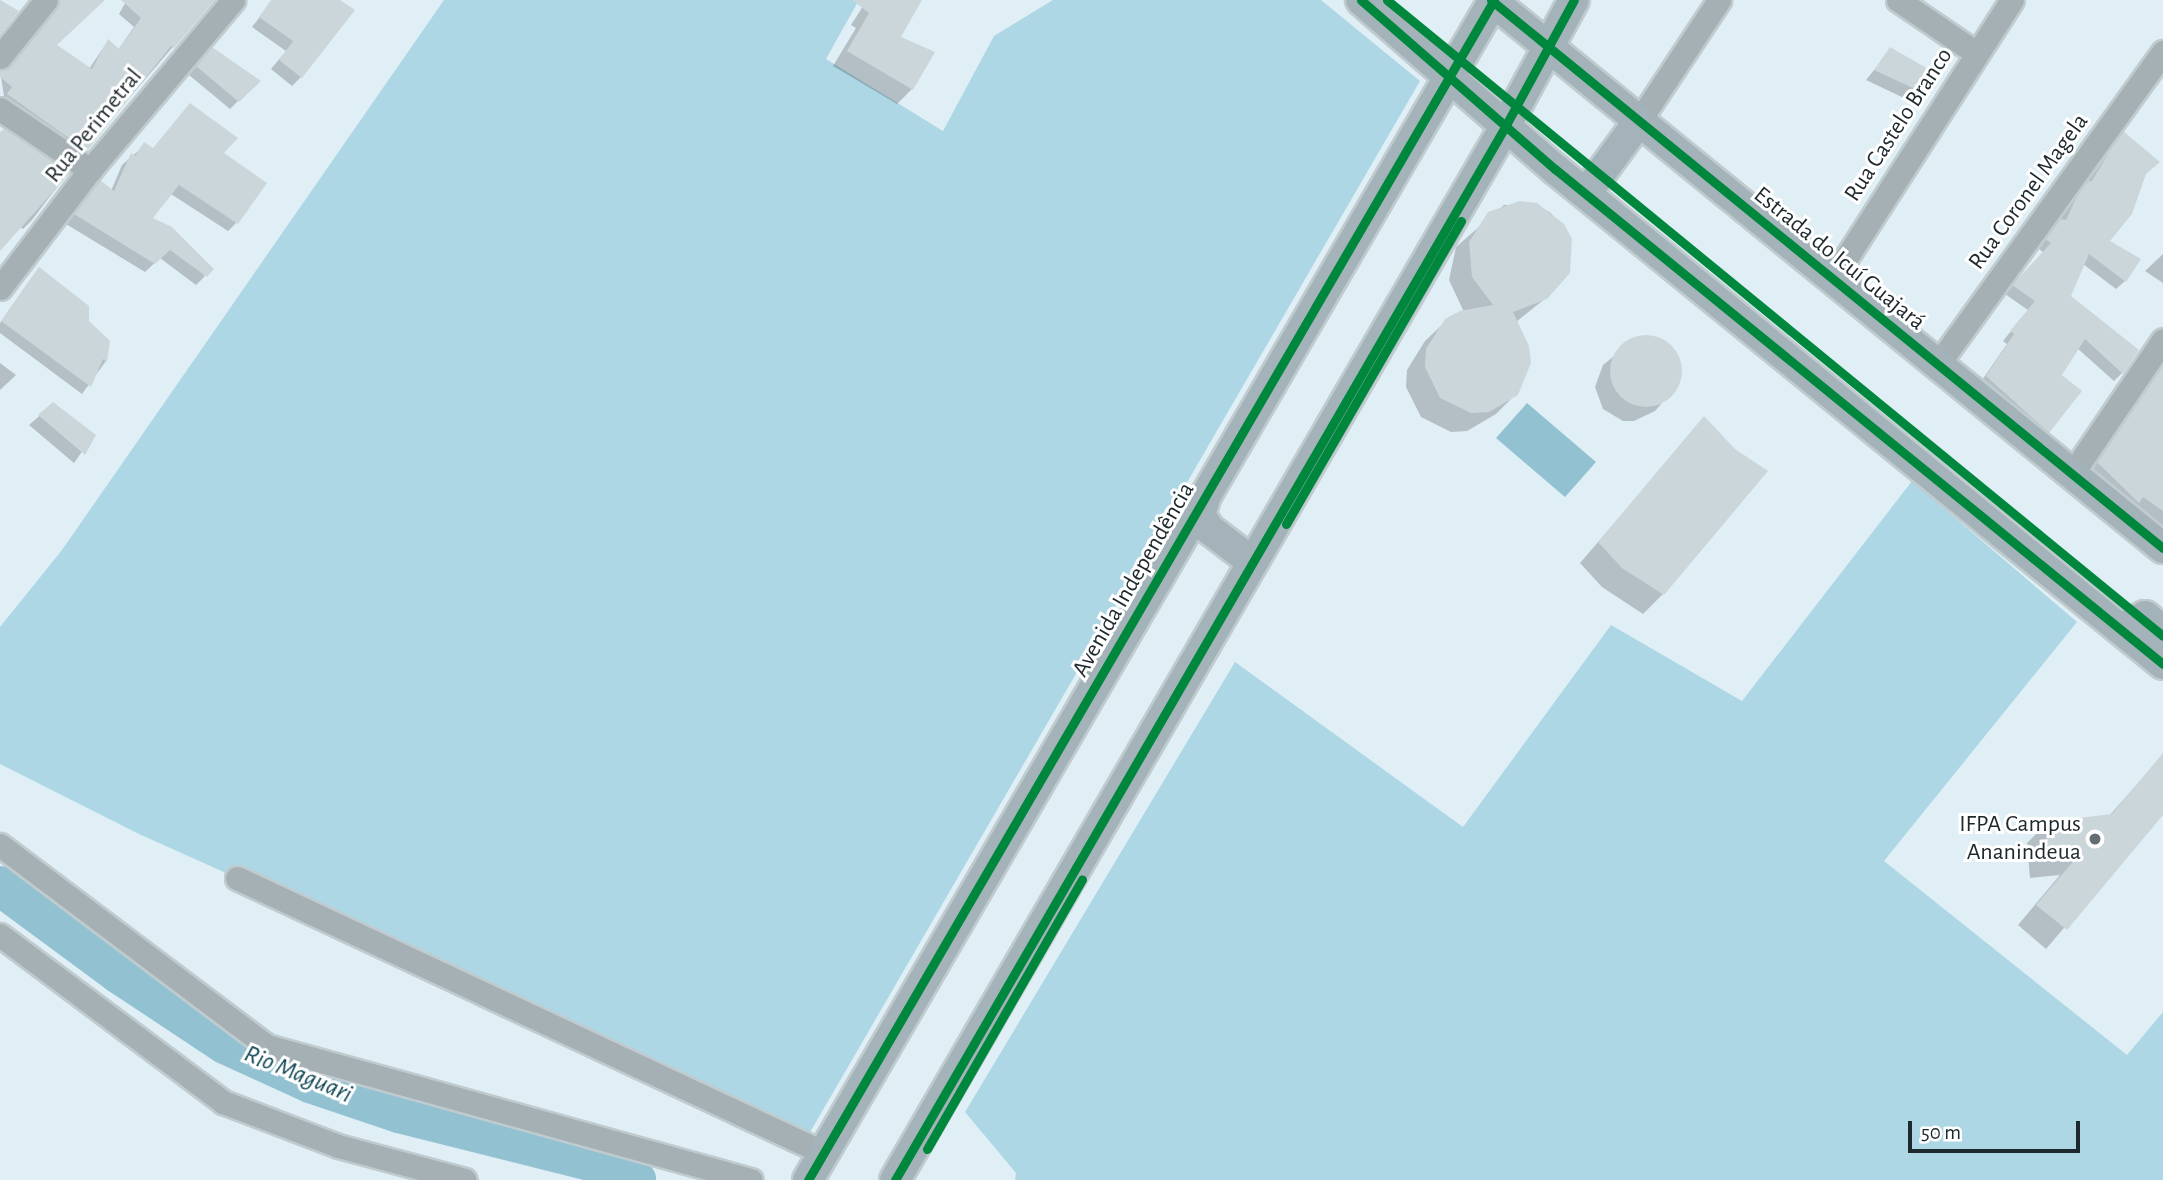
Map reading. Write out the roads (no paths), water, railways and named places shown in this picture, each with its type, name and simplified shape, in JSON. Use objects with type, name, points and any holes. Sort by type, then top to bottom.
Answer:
[{"type":"main road","points":[[1361,0],[1449,78],[2163,664]]},
{"type":"main road","name":"Avenida Independência","points":[[808,1180],[1493,0]]},
{"type":"main road","name":"Estrada do Icuí Guajará","points":[[1493,0],[1832,280],[2074,471],[2163,548]]},
{"type":"main road","points":[[895,1180],[1251,561],[1506,125],[1574,0]]},
{"type":"main road","points":[[1587,192],[1639,121]]},
{"type":"main road","points":[[1206,495],[1200,515],[1209,529],[1251,561]]},
{"type":"main road","points":[[2120,629],[2145,616],[2163,631]]},
{"type":"street","points":[[0,57],[46,0]]},
{"type":"street","name":"Rua Perimetral","points":[[0,288],[90,170],[233,0]]},
{"type":"street","points":[[1639,121],[1719,0]]},
{"type":"street","points":[[1898,0],[1976,53]]},
{"type":"street","name":"Rua Castelo Branco","points":[[1832,280],[2012,0]]},
{"type":"street","name":"Rua Coronel Magela","points":[[1938,364],[2163,52]]},
{"type":"street","points":[[0,109],[90,170]]},
{"type":"street","points":[[2074,471],[2163,340]]},
{"type":"street","points":[[0,845],[267,1046],[751,1180]]},
{"type":"street","points":[[237,878],[824,1153]]},
{"type":"street","points":[[0,935],[223,1102],[338,1146],[465,1180]]},
{"type":"waterway","name":"Rio Maguari","points":[[0,886],[118,973],[225,1044],[310,1083],[399,1113],[590,1161],[636,1180]]},
{"type":"place","name":"IFPA Campus Ananindeua","points":[[2095,839]]}]
